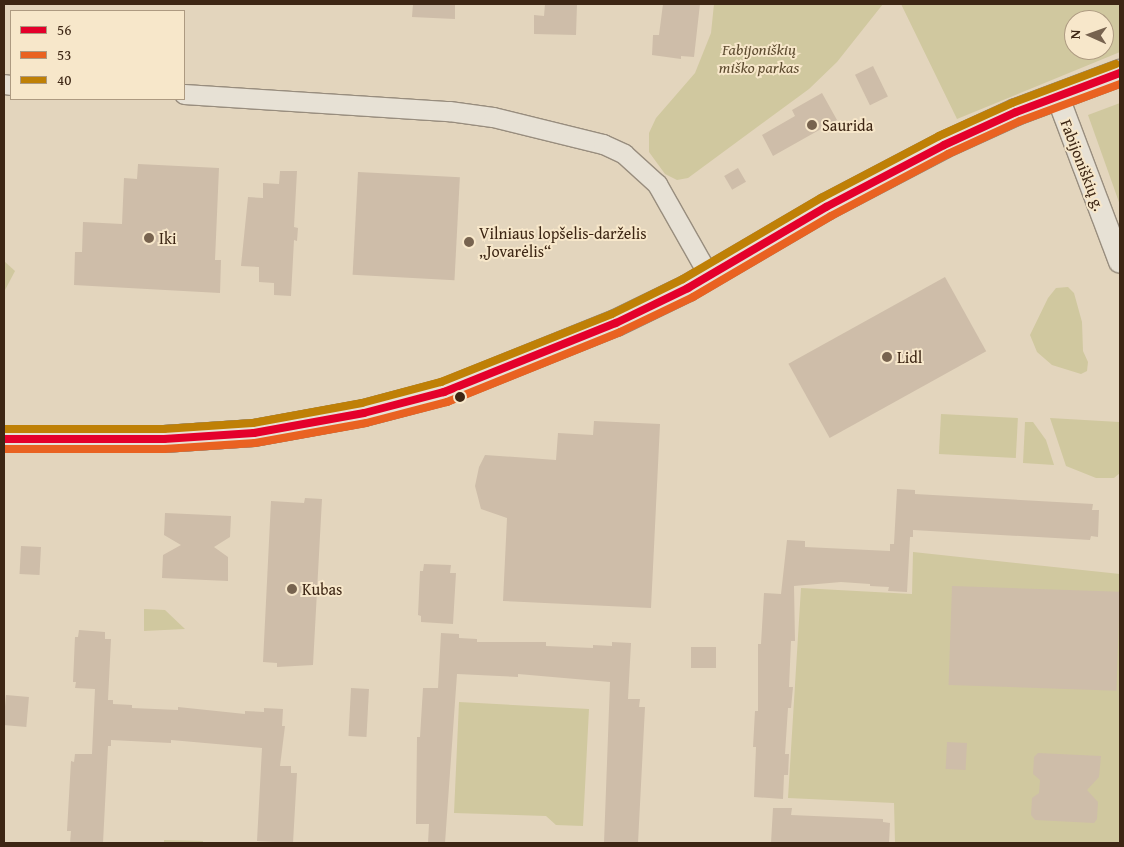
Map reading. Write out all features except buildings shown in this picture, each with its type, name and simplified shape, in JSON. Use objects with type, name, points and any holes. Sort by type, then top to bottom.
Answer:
[{"type":"main road","points":[[4,439],[70,441],[205,437],[284,429],[364,414],[444,392],[518,365],[616,323],[709,276],[905,165],[984,126],[1057,95],[1120,73]]},
{"type":"street","points":[[185,94],[450,111],[493,117],[604,144],[624,154],[656,184],[709,276]]},
{"type":"street","name":"Fabijoniškių g.","points":[[1057,95],[1120,262]]},
{"type":"green space","name":"Fabijoniškių miško parkas","points":[[714,4],[883,4],[837,62],[809,89],[688,178],[677,180],[665,174],[649,152],[649,133],[656,118],[695,73],[711,33]]},
{"type":"green space","points":[[901,4],[1120,4],[1120,52],[1114,54],[1114,10],[1064,10],[1064,60],[1101,60],[957,119]]},
{"type":"green space","points":[[1120,103],[1120,205],[1088,115]]},
{"type":"green space","points":[[4,261],[15,271],[4,292]]},
{"type":"green space","points":[[1068,287],[1074,293],[1082,322],[1083,351],[1088,362],[1087,371],[1081,374],[1052,365],[1037,352],[1030,335],[1048,298],[1056,288]]},
{"type":"green space","points":[[941,414],[1018,418],[1016,458],[939,454]]},
{"type":"green space","points":[[1050,418],[1119,422],[1120,473],[1114,478],[1096,478],[1066,466]]},
{"type":"green space","points":[[1025,422],[1033,422],[1046,440],[1054,465],[1023,463]]},
{"type":"green space","points":[[913,552],[1120,574],[1120,843],[895,843],[894,803],[788,798],[801,588],[912,594]]},
{"type":"green space","points":[[144,609],[165,610],[185,629],[144,631]]},
{"type":"green space","points":[[459,702],[589,709],[583,826],[556,825],[546,816],[454,813]]},
{"type":"green space","points":[[164,840],[203,841],[203,843],[164,843]]},
{"type":"transit line","name":"40","points":[[4,429],[164,429],[253,423],[362,403],[441,382],[612,314],[683,279],[821,198],[939,136],[1012,103],[1116,64]]},
{"type":"transit line","name":"56","points":[[4,439],[164,439],[254,433],[364,413],[444,392],[616,323],[688,288],[826,207],[944,145],[1016,112],[1120,73]]},
{"type":"transit line","name":"53","points":[[4,449],[164,449],[255,443],[366,423],[447,402],[620,332],[693,297],[831,216],[948,154],[1020,121],[1120,84]]},
{"type":"place","name":"Saurida","points":[[812,125]]},
{"type":"place","name":"Iki","points":[[149,238]]},
{"type":"place","name":"Vilniaus lopšelis-darželis „Jovarėlis“","points":[[469,242]]},
{"type":"place","name":"Lidl","points":[[887,357]]},
{"type":"place","name":"Kubas","points":[[292,589]]}]
